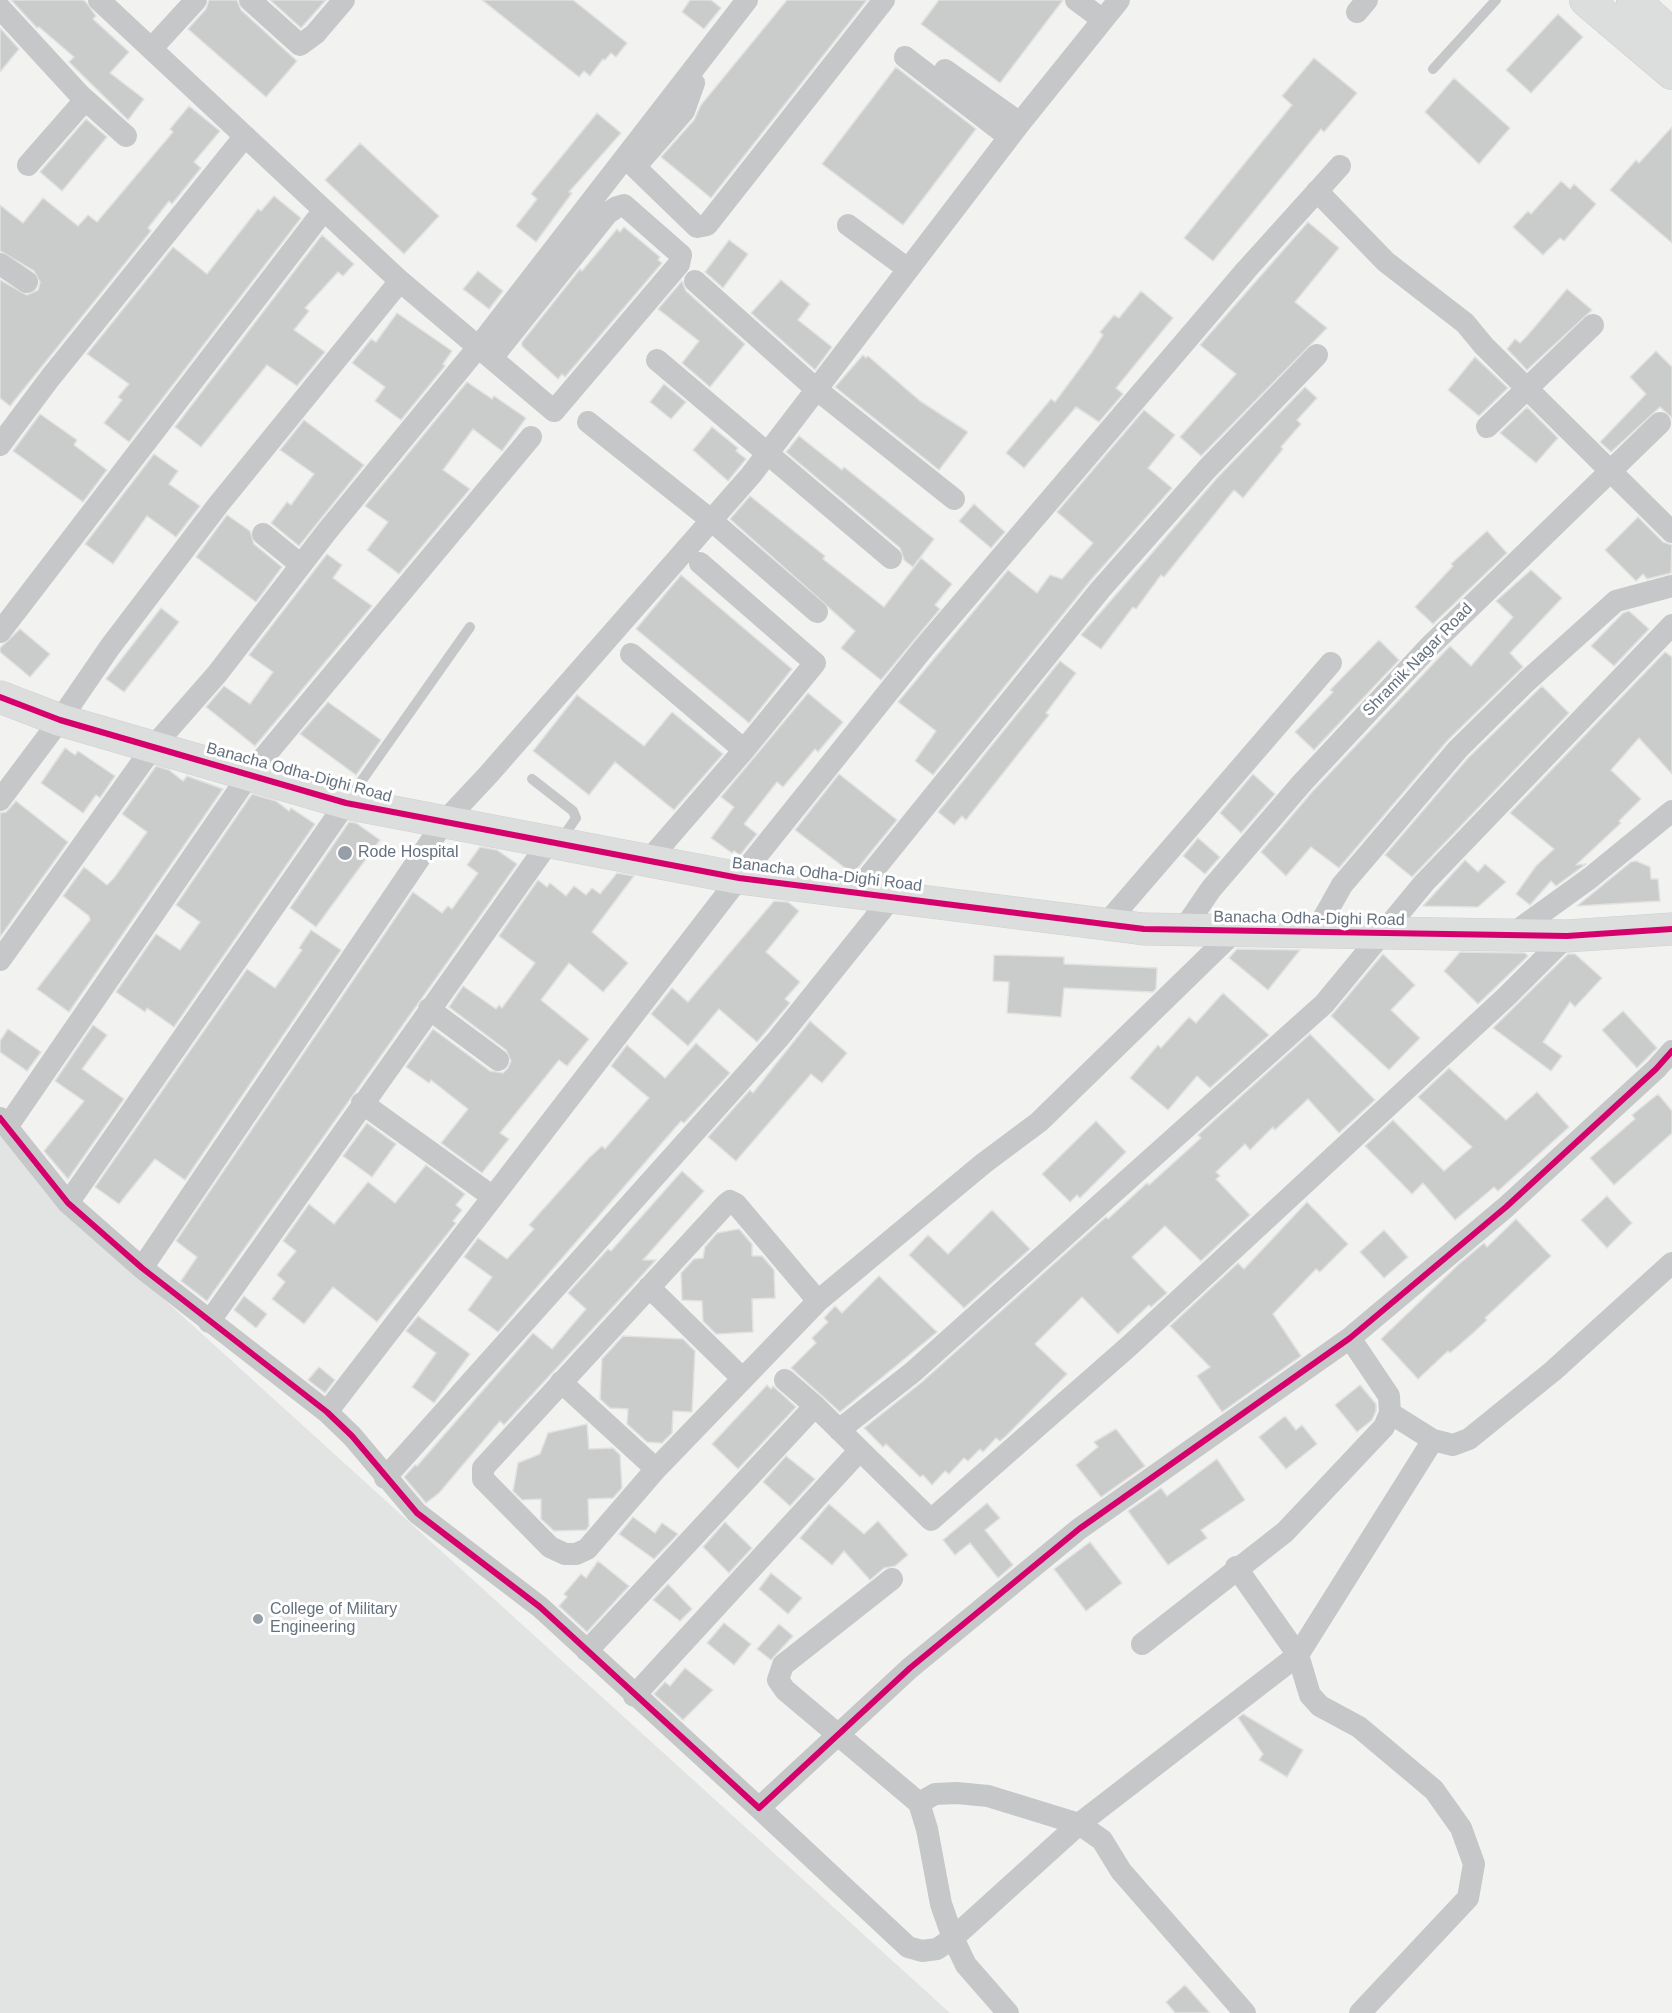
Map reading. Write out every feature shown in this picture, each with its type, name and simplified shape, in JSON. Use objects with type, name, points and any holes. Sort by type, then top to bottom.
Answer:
[{"type":"main road","points":[[1586,0],[1672,73]]},
{"type":"main road","points":[[1633,0],[1672,35]]},
{"type":"street","points":[[0,960],[153,747],[217,674],[301,565],[486,352],[608,213],[624,205],[681,255],[679,264],[554,411],[486,352],[400,281],[99,0]]},
{"type":"street","points":[[152,48],[196,0]]},
{"type":"street","points":[[250,0],[300,45],[315,34],[344,0]]},
{"type":"street","points":[[486,352],[747,0]]},
{"type":"street","points":[[688,77],[694,83],[684,111],[635,167],[697,227],[707,225],[884,0]]},
{"type":"street","points":[[1076,0],[1103,20]]},
{"type":"street","points":[[142,1268],[444,822],[489,775],[768,453],[1015,130],[1119,0]]},
{"type":"street","points":[[0,8],[85,100],[126,136]]},
{"type":"street","points":[[910,53],[1015,130]]},
{"type":"street","points":[[28,165],[85,100]]},
{"type":"street","points":[[0,445],[50,378],[245,136]]},
{"type":"street","points":[[327,1412],[739,878],[922,650],[1020,533],[1340,166]]},
{"type":"street","points":[[1317,191],[1386,262],[1465,323],[1672,532]]},
{"type":"street","points":[[0,632],[324,210]]},
{"type":"street","points":[[848,225],[908,269]]},
{"type":"street","points":[[0,264],[27,282]]},
{"type":"street","points":[[0,800],[60,720],[110,647],[218,505],[400,281]]},
{"type":"street","points":[[695,281],[816,389],[954,500]]},
{"type":"street","points":[[1487,427],[1593,325]]},
{"type":"street","points":[[856,892],[1100,590],[1207,469],[1317,356]]},
{"type":"street","points":[[657,360],[891,558]]},
{"type":"street","points":[[588,422],[711,520],[817,612]]},
{"type":"street","name":"Shramik Nagar Road","points":[[1183,930],[1211,889],[1302,783],[1429,647],[1659,423]]},
{"type":"street","points":[[531,437],[249,775],[4,1122],[68,1203],[142,1268],[327,1412],[352,1436],[385,1478],[417,1513],[540,1607],[908,1947],[922,1951],[937,1949],[953,1938],[1079,1824],[1298,1655],[1433,1440]]},
{"type":"street","points":[[263,534],[301,565]]},
{"type":"street","points":[[648,861],[744,750],[815,663],[700,563]]},
{"type":"street","points":[[1316,933],[1342,885],[1458,749],[1527,681],[1616,601],[1672,586]]},
{"type":"street","points":[[839,1430],[913,1372],[1324,1004],[1424,883],[1672,625]]},
{"type":"street","points":[[632,654],[744,750]]},
{"type":"street","points":[[1106,924],[1331,663]]},
{"type":"street","name":"Banacha Odha-Dighi Road","points":[[0,697],[60,720],[346,803],[739,878],[1106,924],[1183,930],[1383,935],[1567,936],[1672,929]]},
{"type":"street","points":[[68,1203],[346,803]]},
{"type":"street","points":[[1511,935],[1590,878],[1672,811]]},
{"type":"street","points":[[209,1322],[429,1009],[554,843]]},
{"type":"street","points":[[385,1478],[778,1038],[892,897]]},
{"type":"street","points":[[818,1301],[736,1204],[730,1202],[561,1382],[483,1468],[481,1474],[550,1547],[565,1554],[576,1554],[587,1549],[656,1469],[818,1301],[984,1163],[1039,1122],[1235,931]]},
{"type":"street","points":[[785,1380],[815,1406],[931,1520],[1137,1339],[1507,996],[1567,936]]},
{"type":"street","points":[[429,1009],[498,1060]]},
{"type":"street","points":[[759,1808],[837,1733],[910,1668],[1079,1529],[1350,1338],[1506,1207],[1656,1069],[1672,1050]]},
{"type":"street","points":[[362,1103],[493,1197]]},
{"type":"street","points":[[1390,1413],[1433,1440],[1453,1445],[1469,1439],[1553,1371],[1672,1263]]},
{"type":"street","points":[[650,1287],[743,1379]]},
{"type":"street","points":[[1142,1644],[1236,1567],[1300,1519],[1384,1427],[1390,1413],[1389,1396],[1350,1338]]},
{"type":"street","points":[[561,1382],[656,1469]]},
{"type":"street","points":[[587,1651],[815,1406]]},
{"type":"street","points":[[634,1696],[860,1450]]},
{"type":"street","points":[[1236,1567],[1298,1655],[1311,1695],[1320,1706],[1359,1727],[1434,1790],[1461,1828],[1474,1864],[1468,1898],[1360,2013]]},
{"type":"street","points":[[892,1579],[783,1665],[778,1680],[919,1803],[927,1829],[940,1904],[953,1938],[966,1965],[1008,2013]]},
{"type":"street","points":[[919,1803],[935,1794],[957,1793],[988,1796],[1079,1824],[1102,1840],[1121,1871],[1245,2013]]},
{"type":"lane","points":[[1433,69],[1496,0]]},
{"type":"lane","points":[[346,803],[470,627]]},
{"type":"lane","points":[[532,779],[573,811],[576,818],[554,843]]},
{"type":"shaded area","name":"College of Military Engineering","points":[[0,1131],[81,1224],[950,2013],[0,2013]]},
{"type":"building","points":[[11,0],[83,0],[86,2],[96,16],[93,19],[129,52],[110,73],[144,99],[128,120],[69,62],[74,57],[39,27],[37,28]]},
{"type":"building","points":[[209,0],[237,0],[241,10],[297,61],[266,97],[188,29],[206,9]]},
{"type":"building","points":[[270,0],[326,0],[301,28]]},
{"type":"building","points":[[482,0],[573,0],[627,43],[616,57],[611,53],[605,60],[603,59],[590,76],[584,71],[579,77]]},
{"type":"building","points":[[690,0],[711,0],[721,8],[704,29],[682,12]]},
{"type":"building","points":[[787,0],[867,0],[711,198],[661,157],[694,120],[701,105]]},
{"type":"building","points":[[939,0],[1063,0],[1000,83],[921,24]]},
{"type":"building","points":[[1558,14],[1583,37],[1531,93],[1506,70]]},
{"type":"building","points":[[0,28],[19,49],[0,72]]},
{"type":"building","points":[[1314,58],[1357,93],[1324,132],[1321,129],[1213,261],[1184,238],[1292,105],[1282,96]]},
{"type":"building","points":[[896,67],[976,129],[903,225],[822,164]]},
{"type":"building","points":[[1454,78],[1510,128],[1479,164],[1425,112]]},
{"type":"building","points":[[189,106],[220,131],[194,162],[201,168],[172,204],[169,201],[148,228],[151,231],[10,406],[0,398],[0,280],[27,295],[38,290],[40,282],[34,271],[0,251],[0,205],[23,223],[43,198],[78,226],[88,215],[97,222],[173,132],[170,129]]},
{"type":"building","points":[[597,113],[621,133],[569,192],[572,193],[536,242],[516,226],[537,199],[531,194]]},
{"type":"building","points":[[86,119],[107,137],[62,191],[40,172]]},
{"type":"building","points":[[1672,127],[1672,243],[1610,190],[1636,160],[1639,163]]},
{"type":"building","points":[[360,143],[439,216],[404,254],[325,180]]},
{"type":"building","points":[[1561,181],[1570,189],[1574,184],[1596,204],[1564,241],[1560,238],[1543,255],[1513,227],[1528,211],[1531,214]]},
{"type":"building","points":[[274,196],[301,218],[129,442],[104,423],[122,400],[118,397],[129,384],[87,354],[173,247],[207,274],[258,209],[261,211]]},
{"type":"building","points":[[1308,222],[1339,248],[1295,302],[1327,328],[1201,456],[1180,437],[1236,374],[1200,345]]},
{"type":"building","points":[[624,227],[660,257],[658,260],[662,263],[565,377],[562,374],[558,379],[522,346],[522,342],[580,269],[582,271],[617,229],[620,232]]},
{"type":"building","points":[[322,235],[354,264],[343,276],[338,272],[305,308],[309,311],[294,330],[325,352],[297,386],[267,365],[201,447],[175,427]]},
{"type":"building","points":[[729,240],[748,254],[723,288],[705,272]]},
{"type":"building","points":[[478,271],[503,291],[489,309],[463,289]]},
{"type":"building","points":[[781,280],[810,304],[798,320],[832,347],[815,370],[751,313]]},
{"type":"building","points":[[682,281],[686,291],[745,344],[710,387],[682,363],[699,341],[658,309]]},
{"type":"building","points":[[1567,289],[1592,310],[1527,370],[1507,349],[1515,339],[1520,343],[1527,336]]},
{"type":"building","points":[[1141,291],[1173,318],[1116,388],[1123,394],[1099,422],[1076,407],[1024,468],[1006,453],[1051,399],[1055,402],[1092,352],[1103,335],[1100,332],[1114,315],[1119,318]]},
{"type":"building","points":[[397,313],[452,351],[443,364],[445,366],[401,420],[375,401],[385,387],[352,363],[371,339],[376,342]]},
{"type":"building","points":[[1656,351],[1672,367],[1672,418],[1660,407],[1611,452],[1600,442],[1646,394],[1630,377]]},
{"type":"building","points":[[863,355],[866,358],[868,356],[920,401],[968,432],[939,470],[835,387]]},
{"type":"building","points":[[1475,357],[1508,388],[1479,416],[1448,390]]},
{"type":"building","points":[[467,382],[492,399],[494,396],[526,418],[502,451],[473,429],[443,470],[470,489],[399,574],[367,550],[388,522],[365,506]]},
{"type":"building","points":[[664,384],[686,402],[671,419],[650,402]]},
{"type":"building","points":[[1305,387],[1317,398],[1297,420],[1301,424],[1281,447],[1283,449],[1243,498],[1234,490],[1164,577],[1161,575],[1136,609],[1133,607],[1101,649],[1081,635],[1217,478]]},
{"type":"building","points":[[1527,407],[1558,438],[1536,463],[1500,433]]},
{"type":"building","points":[[1144,410],[1175,435],[1148,468],[1172,488],[1090,581],[933,775],[915,761],[936,731],[898,702],[1008,570],[1037,593],[1050,575],[1062,579],[1093,543],[1057,512]]},
{"type":"building","points":[[40,414],[77,440],[74,445],[107,470],[83,502],[13,451]]},
{"type":"building","points":[[304,420],[364,465],[299,546],[271,523],[287,502],[291,505],[314,474],[280,450]]},
{"type":"building","points":[[712,427],[738,448],[736,451],[746,459],[728,481],[693,450]]},
{"type":"building","points":[[799,436],[842,470],[844,467],[934,539],[913,567],[904,560],[900,548],[786,452]]},
{"type":"building","points":[[154,454],[178,471],[169,484],[200,506],[176,537],[147,516],[113,564],[85,544]]},
{"type":"building","points":[[750,496],[825,556],[823,559],[884,607],[921,558],[952,584],[935,605],[940,609],[881,680],[841,648],[855,631],[730,519]]},
{"type":"building","points":[[974,504],[1005,532],[991,548],[959,521]]},
{"type":"building","points":[[227,515],[250,531],[254,544],[282,567],[256,602],[196,557]]},
{"type":"building","points":[[1638,517],[1663,542],[1672,545],[1671,573],[1647,579],[1643,574],[1636,581],[1605,550]]},
{"type":"building","points":[[1487,531],[1507,553],[1433,624],[1415,607],[1453,566],[1451,564]]},
{"type":"building","points":[[327,554],[342,565],[333,578],[372,606],[255,746],[206,707],[224,686],[250,704],[273,672],[249,655]]},
{"type":"building","points":[[1531,570],[1562,598],[1510,653],[1523,667],[1448,740],[1339,868],[1311,847],[1286,876],[1261,852],[1312,792],[1450,646],[1471,666],[1513,617],[1496,601]]},
{"type":"building","points":[[681,575],[792,669],[749,723],[636,629]]},
{"type":"building","points":[[161,608],[179,622],[124,692],[106,679]]},
{"type":"building","points":[[1629,611],[1649,629],[1614,666],[1591,646],[1623,613]]},
{"type":"building","points":[[20,629],[50,654],[30,677],[0,652],[0,648]]},
{"type":"building","points":[[1379,640],[1399,660],[1314,750],[1295,732],[1333,692],[1330,690]]},
{"type":"building","points":[[1665,652],[1672,657],[1672,774],[1639,738],[1611,770],[1641,799],[1619,821],[1621,823],[1576,865],[1586,864],[1556,886],[1551,881],[1530,905],[1516,894],[1536,866],[1554,849],[1510,813]]},
{"type":"building","points":[[1060,661],[1076,673],[1046,713],[1049,715],[966,820],[962,816],[954,825],[938,812]]},
{"type":"building","points":[[1542,686],[1569,713],[1412,877],[1385,855],[1468,758]]},
{"type":"building","points":[[808,693],[843,722],[818,752],[815,749],[783,787],[777,782],[744,824],[757,834],[740,855],[734,851],[732,853],[711,838],[734,807],[721,797]]},
{"type":"building","points":[[577,695],[644,746],[672,712],[723,754],[674,810],[615,762],[589,795],[533,751]]},
{"type":"building","points":[[328,702],[381,740],[356,775],[300,734]]},
{"type":"building","points":[[65,748],[75,755],[78,751],[115,776],[100,798],[96,795],[83,813],[41,783]]},
{"type":"building","points":[[156,766],[169,770],[183,781],[187,776],[223,789],[69,1012],[37,989],[90,920],[89,916],[63,896],[84,867],[107,885],[147,832],[122,814]]},
{"type":"building","points":[[839,774],[897,820],[853,874],[795,830]]},
{"type":"building","points":[[1253,774],[1275,794],[1241,833],[1220,813]]},
{"type":"building","points":[[252,794],[276,801],[289,811],[291,808],[315,824],[174,1027],[147,1008],[145,1012],[116,992],[156,934],[180,950],[200,922],[176,905]]},
{"type":"building","points":[[16,801],[68,842],[0,937],[0,813],[6,812]]},
{"type":"building","points":[[349,822],[356,823],[380,840],[316,927],[290,908]]},
{"type":"building","points":[[1198,838],[1220,857],[1205,874],[1183,856]]},
{"type":"building","points":[[480,847],[497,850],[517,864],[207,1301],[181,1281],[197,1257],[176,1241],[413,892],[442,913],[448,906],[452,909],[478,873],[467,865]]},
{"type":"building","points":[[1465,860],[1478,872],[1485,864],[1506,882],[1478,907],[1423,906]]},
{"type":"building","points":[[1636,861],[1650,867],[1651,879],[1658,879],[1660,901],[1577,906],[1631,862]]},
{"type":"building","points":[[617,873],[634,876],[592,932],[628,963],[603,992],[569,963],[541,1000],[589,1039],[567,1066],[559,1060],[500,1133],[509,1139],[482,1173],[441,1143],[468,1109],[431,1080],[429,1083],[406,1067],[433,1029],[490,1071],[503,1073],[511,1061],[506,1050],[449,1007],[463,986],[496,1009],[499,1005],[502,1008],[535,963],[499,936],[538,880],[547,887],[550,883],[566,896],[574,886],[586,895],[592,888],[600,894]]},
{"type":"building","points":[[774,901],[788,902],[799,911],[766,952],[800,982],[785,999],[790,1003],[757,1042],[719,1009],[688,1046],[651,1014],[672,988],[688,1002]]},
{"type":"building","points":[[311,930],[341,950],[185,1180],[155,1159],[119,1204],[95,1187],[247,969],[275,988],[302,950],[299,948]]},
{"type":"building","points":[[1237,949],[1300,950],[1268,990],[1229,958]]},
{"type":"building","points":[[1460,952],[1525,953],[1528,956],[1478,1004],[1444,971]]},
{"type":"building","points":[[1383,954],[1415,985],[1391,1010],[1420,1038],[1389,1070],[1331,1016]]},
{"type":"building","points":[[1568,954],[1575,954],[1602,978],[1575,1007],[1570,1002],[1543,1042],[1562,1056],[1551,1071],[1493,1028]]},
{"type":"building","points":[[994,955],[1064,957],[1064,964],[1157,968],[1156,989],[1153,992],[1064,988],[1061,1017],[1007,1013],[1009,982],[993,981]]},
{"type":"building","points":[[1223,993],[1269,1035],[1210,1088],[1197,1076],[1168,1110],[1130,1078],[1158,1045],[1161,1048],[1189,1017],[1196,1023]]},
{"type":"building","points":[[1623,1011],[1657,1048],[1637,1068],[1602,1030]]},
{"type":"building","points":[[810,1021],[847,1053],[822,1083],[811,1074],[736,1161],[708,1137],[750,1090],[753,1093]]},
{"type":"building","points":[[93,1025],[107,1035],[82,1069],[124,1099],[68,1179],[44,1151],[84,1101],[55,1081]]},
{"type":"building","points":[[8,1029],[41,1052],[27,1071],[0,1052],[0,1041]]},
{"type":"building","points":[[1310,1034],[1375,1100],[1339,1133],[1308,1099],[1275,1130],[1273,1127],[1250,1150],[1245,1144],[1216,1172],[1220,1176],[1216,1179],[1250,1215],[1201,1261],[1165,1226],[1132,1257],[1167,1293],[1151,1307],[1149,1305],[1118,1334],[1082,1297],[1035,1344],[1067,1374],[1006,1436],[1000,1441],[996,1438],[983,1452],[980,1449],[968,1461],[964,1458],[949,1474],[945,1471],[932,1485],[923,1475],[920,1477],[886,1444],[883,1447],[864,1428],[922,1382],[1106,1217],[1108,1219],[1147,1183],[1149,1185],[1201,1138],[1198,1135]]},
{"type":"building","points":[[696,1043],[730,1073],[684,1123],[681,1121],[498,1332],[468,1310],[492,1277],[464,1257],[478,1238],[507,1259],[534,1229],[529,1225],[589,1158],[602,1146],[605,1149],[649,1098],[611,1066],[627,1045],[665,1078]]},
{"type":"building","points":[[1449,1068],[1506,1120],[1537,1092],[1569,1127],[1498,1191],[1494,1187],[1455,1220],[1423,1183],[1412,1194],[1365,1146],[1393,1120],[1444,1171],[1472,1147],[1418,1097]]},
{"type":"building","points":[[1658,1094],[1672,1111],[1672,1133],[1614,1185],[1590,1158],[1635,1119],[1632,1115]]},
{"type":"building","points":[[1096,1121],[1126,1152],[1080,1198],[1077,1195],[1070,1202],[1042,1174]]},
{"type":"building","points":[[367,1123],[396,1144],[372,1177],[343,1156]]},
{"type":"building","points":[[426,1165],[465,1194],[456,1205],[462,1210],[453,1221],[456,1223],[377,1322],[333,1287],[304,1324],[272,1299],[285,1282],[277,1275],[296,1251],[283,1241],[309,1204],[334,1224],[368,1182],[395,1203]]},
{"type":"building","points":[[682,1171],[704,1191],[643,1260],[656,1260],[504,1425],[500,1421],[439,1493],[426,1503],[404,1477],[415,1465],[417,1466],[533,1333],[552,1349],[586,1309],[568,1293],[608,1249],[611,1251]]},
{"type":"building","points":[[1607,1196],[1632,1223],[1607,1248],[1581,1220]]},
{"type":"building","points":[[1307,1202],[1348,1244],[1320,1272],[1316,1269],[1273,1314],[1301,1356],[1222,1412],[1197,1376],[1210,1367],[1170,1326],[1238,1263],[1244,1269]]},
{"type":"building","points":[[992,1210],[1030,1249],[964,1308],[909,1255],[928,1235],[948,1254]]},
{"type":"building","points":[[1516,1219],[1551,1256],[1485,1318],[1487,1320],[1472,1334],[1450,1353],[1448,1351],[1418,1379],[1381,1339],[1459,1264],[1484,1243],[1487,1247]]},
{"type":"building","points":[[739,1229],[752,1244],[752,1256],[762,1256],[774,1270],[775,1298],[752,1299],[753,1332],[716,1334],[703,1321],[702,1301],[682,1300],[681,1273],[694,1259],[703,1258],[705,1247],[717,1233]]},
{"type":"building","points":[[1384,1230],[1408,1257],[1384,1278],[1360,1252]]},
{"type":"building","points":[[879,1276],[937,1332],[840,1412],[791,1368],[816,1343],[812,1338],[828,1322],[824,1318],[835,1306],[842,1313]]},
{"type":"building","points":[[244,1296],[267,1314],[256,1328],[234,1310]]},
{"type":"building","points":[[418,1316],[470,1354],[434,1403],[412,1387],[436,1353],[406,1331]]},
{"type":"building","points":[[623,1336],[683,1339],[695,1351],[692,1412],[673,1411],[672,1433],[662,1443],[647,1442],[627,1424],[628,1409],[610,1408],[600,1399],[602,1359]]},
{"type":"building","points":[[319,1367],[335,1380],[325,1393],[308,1380]]},
{"type":"building","points":[[767,1385],[771,1389],[773,1386],[796,1407],[738,1469],[712,1444]]},
{"type":"building","points":[[1360,1385],[1376,1404],[1376,1411],[1372,1420],[1357,1432],[1335,1405]]},
{"type":"building","points":[[1285,1416],[1296,1430],[1302,1425],[1317,1444],[1286,1469],[1259,1437]]},
{"type":"building","points":[[587,1424],[589,1449],[613,1448],[620,1455],[622,1488],[613,1498],[588,1499],[589,1526],[586,1530],[554,1531],[541,1519],[541,1499],[522,1500],[513,1491],[518,1463],[540,1454],[548,1433]]},
{"type":"building","points":[[1116,1429],[1145,1466],[1101,1497],[1076,1465],[1098,1447],[1094,1442]]},
{"type":"building","points":[[786,1456],[815,1479],[790,1506],[763,1482]]},
{"type":"building","points":[[1217,1459],[1245,1500],[1201,1530],[1207,1538],[1168,1565],[1128,1511],[1161,1488],[1167,1496]]},
{"type":"building","points":[[987,1503],[1000,1518],[985,1530],[1013,1565],[998,1578],[970,1543],[955,1555],[943,1540]]},
{"type":"building","points":[[829,1504],[864,1534],[878,1521],[908,1555],[895,1566],[884,1568],[870,1580],[844,1551],[832,1565],[800,1538]]},
{"type":"building","points":[[633,1517],[655,1533],[662,1523],[678,1534],[654,1559],[619,1534]]},
{"type":"building","points":[[725,1522],[752,1548],[729,1573],[703,1547]]},
{"type":"building","points":[[1090,1542],[1122,1583],[1086,1611],[1054,1569]]},
{"type":"building","points":[[598,1561],[629,1586],[587,1632],[559,1606],[567,1597],[564,1594],[581,1574],[586,1578]]},
{"type":"building","points":[[771,1573],[802,1598],[788,1614],[759,1589]]},
{"type":"building","points":[[668,1584],[692,1609],[680,1621],[653,1600]]},
{"type":"building","points":[[724,1623],[751,1644],[734,1665],[707,1643]]},
{"type":"building","points":[[779,1624],[793,1636],[771,1660],[757,1649]]},
{"type":"building","points":[[685,1668],[713,1690],[683,1720],[654,1694],[665,1682],[670,1686]]},
{"type":"building","points":[[1243,1714],[1303,1750],[1287,1777],[1259,1760],[1263,1754],[1238,1718]]},
{"type":"building","points":[[1185,1985],[1210,2013],[1175,2013],[1166,2002]]},
{"type":"cycle path","points":[[0,697],[60,720],[346,803],[739,878],[1144,929],[1567,936],[1672,929]]},
{"type":"cycle path","points":[[0,1118],[68,1203],[142,1268],[327,1412],[352,1436],[417,1513],[540,1607],[759,1808],[910,1668],[1079,1529],[1350,1338],[1506,1207],[1656,1069],[1672,1051]]},
{"type":"place","name":"Rode Hospital","points":[[345,853]]},
{"type":"place","name":"College of Military Engineering","points":[[258,1619]]}]
